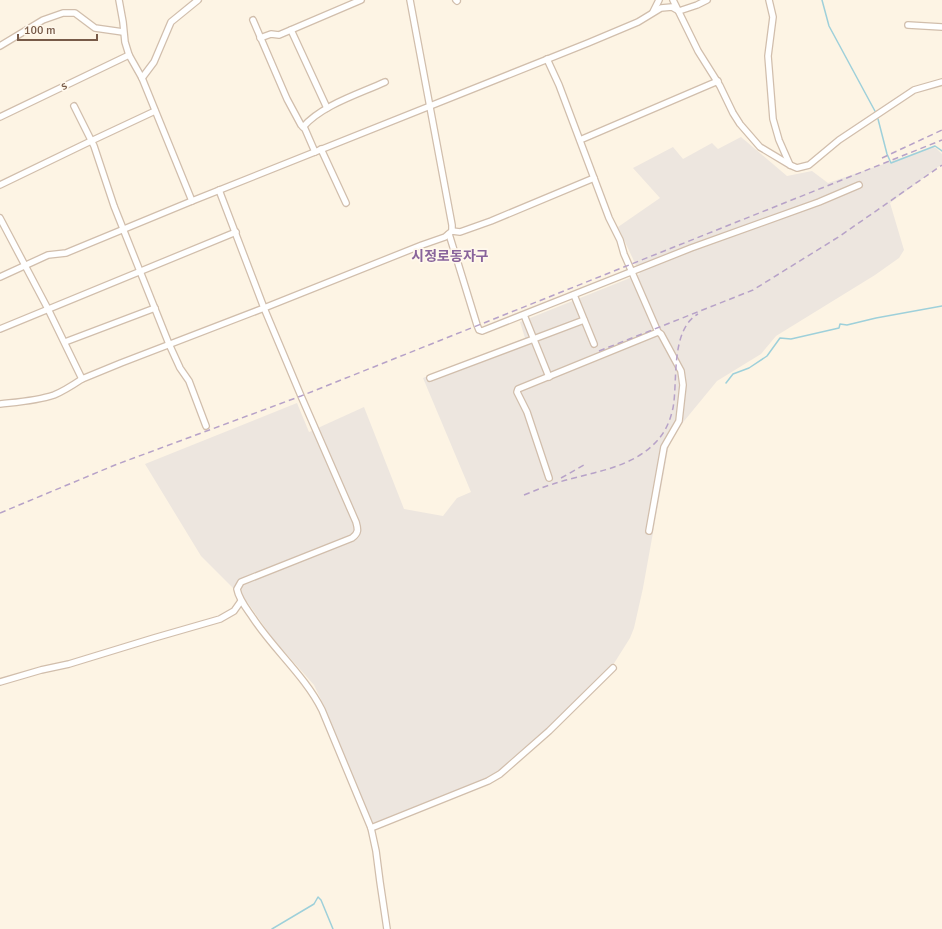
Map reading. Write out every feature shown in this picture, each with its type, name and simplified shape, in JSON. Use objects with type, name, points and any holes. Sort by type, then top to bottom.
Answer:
[{"type":"street","points":[[119,0],[123,22],[123,32],[129,55],[142,78],[192,201]]},
{"type":"street","points":[[142,78],[154,62],[171,22],[198,0]]},
{"type":"street","points":[[260,38],[271,34],[279,35],[361,0]]},
{"type":"street","points":[[410,0],[452,225],[450,233],[479,330],[486,330],[691,248],[819,202],[860,185]]},
{"type":"street","points":[[650,15],[659,0]]},
{"type":"street","points":[[674,0],[698,51],[718,81],[733,113],[740,124],[755,142],[790,166],[797,168],[809,165],[839,140],[914,90],[942,82]]},
{"type":"street","points":[[0,277],[48,255],[66,253],[219,190],[588,43],[650,15],[661,8],[672,7],[679,10],[697,5],[707,0]]},
{"type":"street","points":[[769,0],[773,17],[768,56],[774,119],[779,140],[790,166]]},
{"type":"street","points":[[0,46],[43,20],[63,13],[75,13],[95,28],[123,32]]},
{"type":"street","points":[[253,20],[287,99],[315,152]]},
{"type":"street","points":[[908,25],[942,27]]},
{"type":"street","points":[[291,30],[327,108]]},
{"type":"street","name":"s","points":[[0,117],[129,55]]},
{"type":"street","points":[[547,59],[559,85],[609,218],[620,240],[624,254],[658,332],[681,370],[683,385],[679,421],[664,447],[649,531]]},
{"type":"street","points":[[580,140],[718,81]]},
{"type":"street","points":[[303,127],[310,119],[327,108],[385,82]]},
{"type":"street","points":[[74,106],[99,158],[123,230],[141,271],[169,344],[180,368],[189,381],[206,426]]},
{"type":"street","points":[[0,185],[155,111]]},
{"type":"street","points":[[321,149],[346,202]]},
{"type":"street","points":[[0,404],[20,403],[48,396],[64,390],[82,379],[169,344],[264,308],[450,233],[460,232],[491,221],[594,178]]},
{"type":"street","points":[[219,190],[264,308],[358,529],[356,535],[352,538],[241,582],[237,589],[241,601],[262,632],[307,685],[317,700],[371,828],[388,929]]},
{"type":"street","points":[[0,218],[65,342],[82,379]]},
{"type":"street","points":[[0,329],[236,232]]},
{"type":"street","points":[[574,295],[594,344]]},
{"type":"street","points":[[65,342],[155,308]]},
{"type":"street","points":[[524,315],[549,377]]},
{"type":"street","points":[[430,378],[584,320]]},
{"type":"street","points":[[549,478],[527,412],[517,390],[658,332]]},
{"type":"street","points":[[0,682],[41,670],[69,664],[220,619],[234,611],[241,601]]},
{"type":"street","points":[[371,828],[488,781],[500,774],[549,731],[613,668]]},
{"type":"shaded area","points":[[741,137],[787,176],[812,171],[828,183],[933,147],[942,154],[942,164],[890,203],[904,250],[899,258],[875,275],[776,336],[761,354],[717,381],[680,426],[669,444],[643,588],[634,628],[630,638],[613,665],[551,726],[493,776],[372,824],[326,710],[314,685],[273,639],[248,603],[201,556],[145,464],[297,403],[309,432],[364,407],[404,509],[443,516],[457,498],[471,492],[423,378],[525,338],[520,322],[640,274],[618,227],[660,198],[633,168],[673,147],[683,159],[712,143],[718,149]]},
{"type":"waterway","points":[[822,0],[829,26],[876,113]]},
{"type":"waterway","points":[[878,119],[887,154],[891,163],[935,146],[942,151]]},
{"type":"waterway","points":[[726,383],[733,374],[749,368],[767,356],[780,338],[791,339],[839,328],[840,324],[847,325],[942,306]]},
{"type":"waterway","points":[[272,929],[314,904],[318,897],[321,900],[333,929]]},
{"type":"railway","points":[[882,158],[942,130]]},
{"type":"railway","points":[[0,513],[115,465],[301,396],[942,140]]},
{"type":"railway","points":[[599,351],[753,290],[840,236],[942,165]]},
{"type":"railway","points":[[524,495],[553,484],[606,470],[619,465],[643,453],[657,441],[666,428],[673,408],[679,344],[683,332],[689,322],[698,314]]},
{"type":"railway","points":[[561,478],[584,465]]},
{"type":"district","name":"시정로동자구","points":[[450,256]]}]
